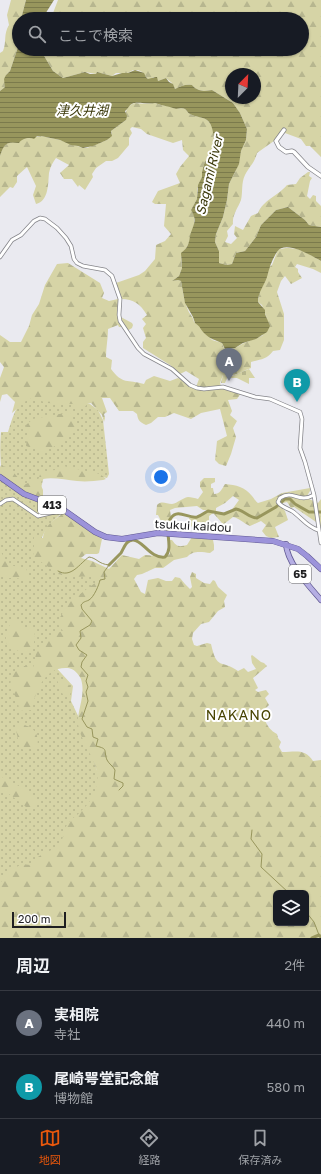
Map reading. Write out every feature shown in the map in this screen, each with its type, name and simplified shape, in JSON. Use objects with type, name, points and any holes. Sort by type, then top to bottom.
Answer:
[{"type":"highway","name":"tsukui kaidou","points":[[0,477],[24,494],[61,508],[95,532],[110,538],[122,539],[145,534],[168,534],[269,540],[286,544],[303,552],[321,569]]},
{"type":"main road","points":[[284,130],[276,141],[279,147],[286,152],[294,152],[308,167],[321,176]]},
{"type":"main road","name":"65","points":[[286,544],[287,552],[305,583],[321,600]]},
{"type":"street","points":[[0,257],[12,240],[21,235],[34,221],[40,218],[45,219],[59,230],[66,238],[71,246],[74,259],[77,263],[83,266],[105,270],[112,276],[120,299],[120,321],[138,348],[144,354],[172,369],[197,388],[204,389],[223,387],[255,397],[270,399],[300,412],[302,419],[300,448],[314,496],[321,543]]},
{"type":"street","points":[[314,496],[306,499],[292,495],[285,495],[280,498],[279,504],[318,530]]},
{"type":"street","points":[[0,504],[6,500],[13,499],[35,515],[40,516],[55,512],[61,508]]},
{"type":"green space","points":[[11,0],[26,0],[23,12],[12,12],[12,56],[15,56],[10,71],[6,75],[5,87],[0,91],[0,53],[3,51],[6,32],[9,25],[7,15]]},
{"type":"green space","points":[[58,0],[321,0],[321,157],[310,146],[306,146],[301,139],[285,133],[257,153],[244,178],[241,200],[234,215],[233,224],[227,231],[228,236],[225,242],[231,244],[237,238],[234,234],[235,226],[243,230],[251,216],[258,213],[267,201],[287,185],[296,184],[300,178],[308,172],[310,172],[309,176],[312,178],[307,196],[310,199],[313,195],[316,196],[316,201],[321,206],[321,227],[309,225],[288,207],[276,210],[261,225],[256,237],[245,251],[236,253],[232,264],[227,265],[219,263],[219,251],[215,242],[216,234],[223,217],[229,184],[236,170],[241,151],[246,140],[247,129],[240,113],[234,104],[261,104],[261,68],[225,68],[225,98],[212,90],[199,90],[192,85],[175,89],[172,83],[166,78],[158,81],[153,77],[152,79],[148,79],[138,70],[133,70],[128,73],[116,73],[112,76],[97,72],[96,74],[85,72],[63,78],[53,71],[44,56],[309,56],[309,12],[53,12]]},
{"type":"green space","points":[[135,103],[155,103],[176,109],[183,108],[192,115],[206,119],[213,128],[214,139],[212,150],[209,159],[205,161],[202,177],[197,189],[197,199],[191,210],[194,215],[194,227],[189,243],[181,257],[182,268],[179,276],[172,281],[181,281],[188,310],[194,322],[200,326],[212,340],[222,343],[224,348],[227,350],[262,336],[265,332],[267,319],[262,305],[258,302],[259,293],[266,278],[268,268],[272,265],[278,250],[289,248],[300,250],[321,261],[321,273],[297,264],[295,267],[298,269],[298,272],[302,278],[291,284],[285,276],[281,281],[277,292],[284,314],[284,340],[280,350],[273,351],[266,358],[251,362],[251,368],[231,375],[223,375],[220,383],[222,388],[241,393],[237,399],[228,400],[232,411],[230,415],[237,421],[233,428],[236,437],[226,466],[219,464],[215,460],[217,441],[227,436],[220,409],[201,413],[191,419],[174,413],[165,417],[158,417],[146,425],[140,421],[137,414],[133,411],[119,411],[110,398],[102,398],[107,412],[104,414],[104,422],[102,415],[91,403],[87,404],[84,408],[78,408],[73,404],[47,403],[33,398],[27,400],[12,413],[15,402],[7,394],[2,395],[0,402],[0,378],[4,367],[0,362],[0,335],[10,342],[21,342],[29,326],[32,315],[39,304],[45,285],[57,264],[68,263],[100,283],[104,293],[102,298],[109,301],[118,299],[115,287],[116,283],[139,275],[145,271],[155,259],[156,245],[165,241],[171,234],[164,226],[166,204],[155,204],[152,202],[158,191],[180,183],[176,174],[189,156],[183,150],[182,140],[173,143],[147,134],[141,129],[132,127],[130,129],[132,133],[129,138],[129,145],[118,158],[112,161],[106,161],[96,168],[92,174],[93,177],[85,190],[79,185],[78,187],[72,179],[64,179],[60,173],[69,165],[56,158],[49,171],[46,196],[36,204],[33,195],[36,186],[27,167],[17,176],[17,182],[13,188],[10,187],[0,197],[0,156],[3,147],[5,144],[25,138],[41,136],[87,148],[107,140],[112,134],[111,131],[126,120],[127,110]],"holes":[[[121,299],[133,301],[142,308],[147,315],[142,319],[146,324],[143,328],[146,338],[143,342],[143,348],[170,365],[180,374],[186,371],[199,379],[196,387],[178,378],[170,381],[154,376],[146,380],[144,384],[126,381],[115,374],[111,369],[112,360],[106,357],[108,329],[118,325],[119,327],[125,327],[127,331],[132,328],[133,325],[117,315],[118,302]]]},
{"type":"green space","points":[[249,369],[255,378],[249,378],[249,384],[237,378],[227,378],[225,383],[221,383],[223,375],[232,376]]},
{"type":"green space","points":[[28,393],[90,404],[98,410],[103,420],[109,474],[107,478],[98,476],[44,476],[41,488],[41,502],[63,512],[54,520],[42,536],[38,548],[78,571],[102,576],[51,662],[73,686],[71,701],[81,722],[111,813],[0,886],[0,440],[1,432],[8,432],[18,406]]},
{"type":"green space","points":[[70,412],[76,425],[62,442],[43,452],[26,446],[28,433],[26,425],[33,419]]},
{"type":"green space","points":[[2,466],[10,468],[24,485],[34,480],[38,480],[41,472],[55,470],[63,466],[100,474],[106,479],[84,481],[55,478],[43,479],[40,483],[43,490],[43,499],[21,490],[0,475]]},
{"type":"green space","points":[[204,478],[215,478],[215,482],[211,484],[214,494],[219,492],[225,484],[233,485],[246,490],[258,503],[271,499],[282,493],[310,488],[307,496],[309,499],[318,503],[321,499],[321,530],[319,524],[294,507],[291,508],[287,502],[283,503],[281,506],[285,511],[288,520],[275,527],[279,537],[271,538],[266,536],[262,531],[266,525],[261,521],[250,526],[233,517],[224,524],[214,514],[218,512],[225,515],[231,511],[239,500],[233,496],[216,508],[216,511],[209,516],[209,521],[200,530],[194,529],[190,525],[189,518],[198,518],[205,514],[207,510],[203,510],[197,506],[175,508],[170,510],[171,517],[165,529],[158,515],[156,515],[157,505],[162,502],[172,504],[188,497],[198,499],[203,492],[200,487],[200,482]]},
{"type":"green space","points":[[64,512],[102,539],[99,553],[86,554],[81,558],[92,561],[109,569],[122,555],[139,559],[145,555],[161,557],[167,556],[170,554],[170,540],[180,546],[187,545],[192,537],[213,540],[214,550],[210,553],[192,553],[187,557],[174,560],[163,568],[155,568],[137,575],[134,579],[141,592],[145,594],[148,580],[158,578],[166,581],[172,581],[175,577],[180,578],[190,589],[192,587],[190,577],[192,572],[196,574],[196,578],[204,583],[210,584],[213,580],[215,581],[218,587],[227,595],[224,601],[225,607],[218,611],[209,622],[201,624],[193,633],[192,639],[194,645],[197,646],[207,643],[211,644],[215,658],[220,663],[238,671],[244,668],[248,672],[256,669],[252,663],[252,655],[264,663],[267,666],[253,678],[258,688],[255,690],[258,692],[266,690],[269,694],[265,698],[269,705],[265,709],[268,715],[265,720],[270,728],[277,734],[281,742],[279,747],[282,752],[303,752],[313,761],[321,760],[321,938],[0,938],[0,884],[6,873],[22,864],[30,865],[37,858],[52,850],[61,842],[67,824],[88,804],[94,794],[98,778],[93,760],[81,735],[78,724],[82,697],[82,685],[81,679],[77,673],[68,668],[60,668],[47,675],[42,681],[36,695],[32,710],[19,711],[18,701],[10,687],[11,678],[17,669],[24,666],[33,668],[36,650],[54,634],[63,631],[57,623],[68,603],[95,583],[97,576],[72,577],[58,574],[33,556],[34,537],[43,538],[46,529],[53,520]]},
{"type":"green space","points":[[0,550],[8,565],[26,568],[29,581],[0,576]]},
{"type":"green space","points":[[13,619],[18,619],[19,625],[24,629],[35,629],[34,644],[27,655],[11,647],[6,642],[7,631]]},
{"type":"green space","points":[[59,678],[67,681],[71,688],[70,696],[66,697],[63,695],[57,680]]},
{"type":"green space","points":[[14,721],[30,727],[35,732],[38,738],[36,748],[24,750],[20,748]]},
{"type":"green space","points":[[0,776],[32,793],[36,801],[32,808],[30,809],[26,807],[0,787]]},
{"type":"water","points":[[26,0],[54,0],[46,12],[23,12]]},
{"type":"water","name":"津久井湖","points":[[15,56],[44,56],[53,71],[63,78],[85,72],[96,74],[97,72],[112,76],[135,70],[144,73],[148,79],[157,77],[158,81],[166,78],[173,84],[175,89],[192,85],[199,90],[212,90],[225,98],[225,104],[234,104],[240,113],[247,129],[246,140],[241,151],[239,164],[229,184],[223,217],[216,234],[215,242],[219,251],[219,263],[227,265],[232,264],[236,253],[245,251],[256,237],[261,225],[276,210],[288,207],[309,225],[321,227],[321,261],[292,248],[281,248],[277,252],[258,298],[258,302],[265,310],[270,326],[267,332],[256,339],[243,343],[235,348],[225,349],[222,343],[208,337],[195,323],[185,303],[181,281],[172,281],[179,276],[182,268],[181,253],[188,245],[195,220],[191,210],[197,199],[198,185],[202,177],[205,161],[210,159],[214,148],[212,128],[207,120],[190,114],[183,108],[176,109],[155,103],[134,103],[125,111],[127,116],[126,120],[111,131],[112,136],[107,140],[93,146],[83,148],[60,140],[37,136],[34,139],[26,138],[19,143],[11,142],[6,144],[0,156],[0,91],[5,87],[4,79],[10,71]]},
{"type":"waterway","points":[[109,565],[131,540],[137,541],[155,555],[165,557],[169,548],[169,522],[171,518],[177,514],[197,517],[208,511],[224,514],[236,509],[257,518],[276,507],[285,499],[290,499],[295,504],[309,512],[321,512]]},
{"type":"waterway","points":[[58,571],[63,573],[71,572],[89,557],[109,565]]},
{"type":"waterway","points":[[109,565],[104,572],[105,579],[100,580],[93,596],[81,605],[82,609],[92,621],[90,625],[80,631],[81,638],[76,645],[79,650],[87,655],[82,662],[81,667],[88,675],[86,681],[88,687],[86,692],[88,701],[82,719],[87,727],[92,729],[93,737],[98,739],[96,746],[105,750],[107,760],[115,770],[114,779],[123,783],[123,786],[119,790]]},
{"type":"waterway","points":[[252,830],[251,839],[262,854],[261,867],[286,890]]},
{"type":"waterway","points":[[309,916],[314,922],[319,935]]},
{"type":"waterway","points":[[312,938],[319,935],[321,937]]},
{"type":"place","name":"実相院","points":[[229,381]]},
{"type":"place","name":"尾崎咢堂記念館","points":[[297,402]]},
{"type":"district","name":"NAKANO","points":[[239,715]]},
{"type":"water label","name":"Sagami River","points":[[209,175]]}]
